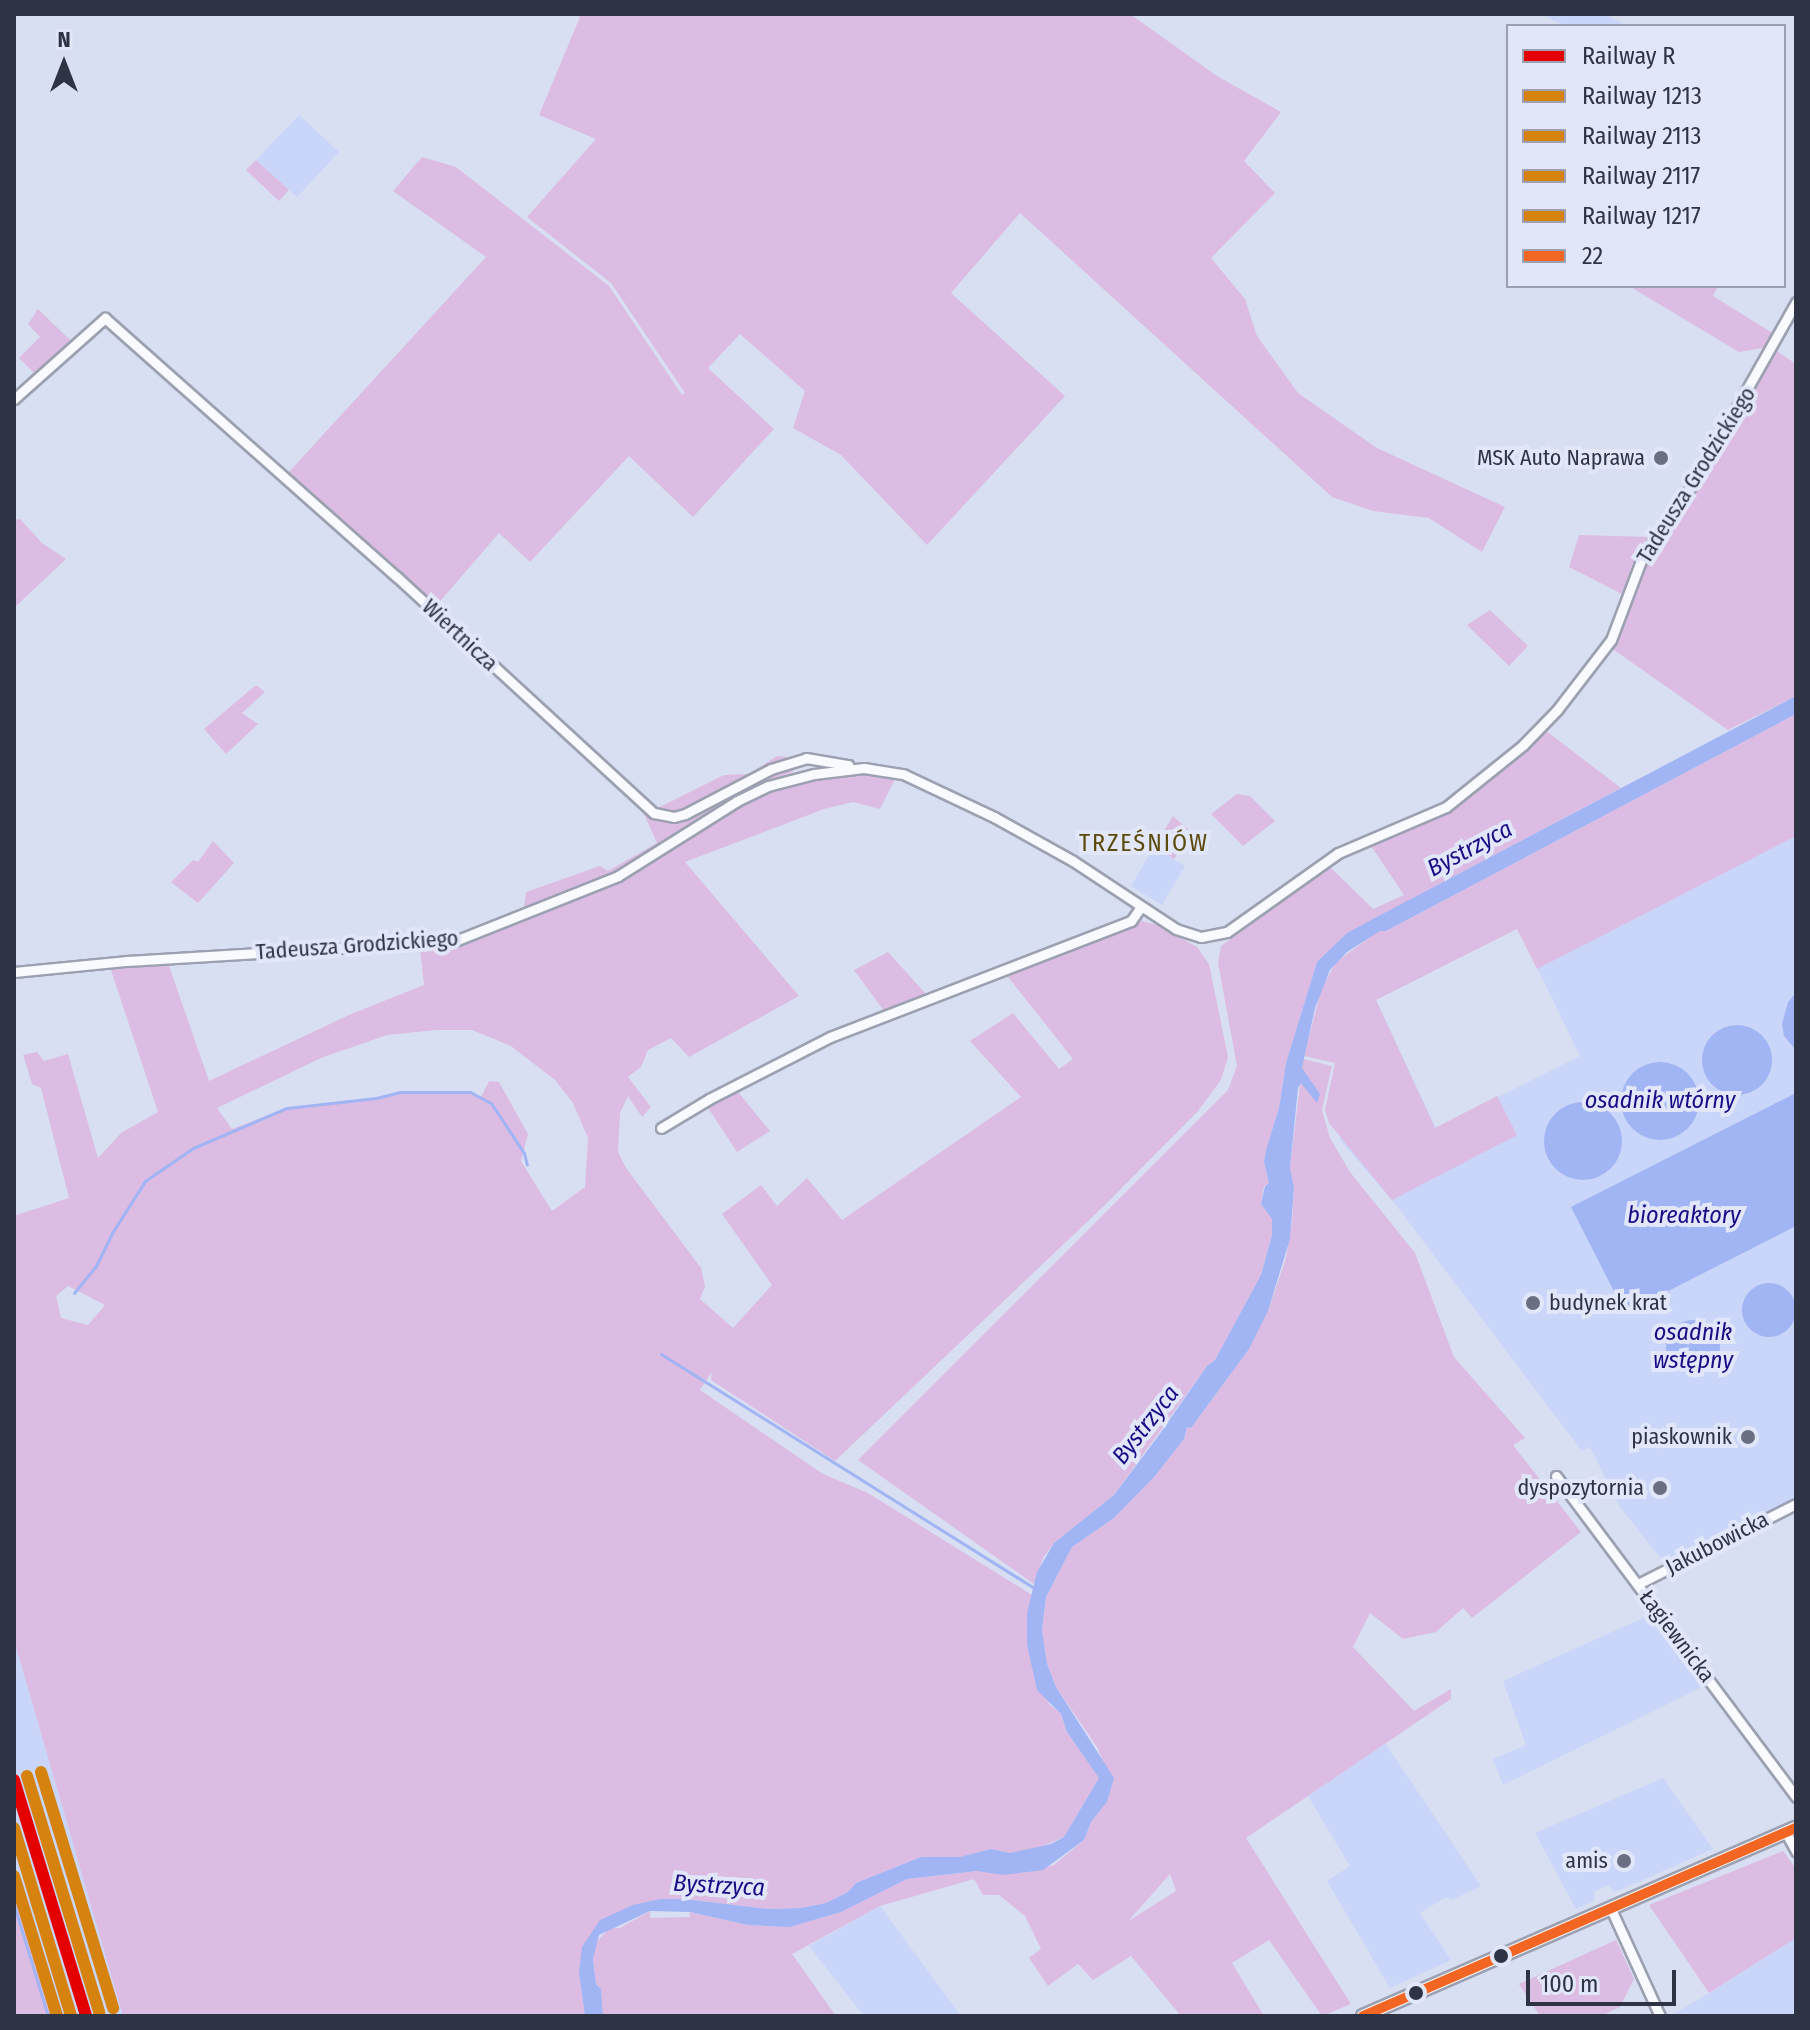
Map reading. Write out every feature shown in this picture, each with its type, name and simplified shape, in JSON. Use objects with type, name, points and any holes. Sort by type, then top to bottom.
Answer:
[{"type":"main road","points":[[1363,2016],[1791,1831]]},
{"type":"street","name":"Tadeusza Grodzickiego","points":[[14,972],[127,961],[455,941],[618,876],[737,801],[768,786],[814,774],[850,769],[897,772],[981,811],[1073,861],[1140,908],[1191,935],[1227,932],[1338,853],[1446,807],[1532,737],[1611,640],[1642,558],[1696,479],[1796,302]]},
{"type":"street","name":"Wiertnicza","points":[[14,399],[105,318],[397,577],[654,813],[663,817],[685,814],[771,769],[806,758],[848,765],[850,769]]},
{"type":"street","points":[[661,1128],[709,1099],[830,1037],[1131,921],[1140,908]]},
{"type":"street","name":"Łagiewnicka","points":[[1556,1476],[1796,1797]]},
{"type":"street","name":"Jakubowicka","points":[[1638,1584],[1796,1504]]},
{"type":"street","points":[[1791,1831],[1796,1851]]},
{"type":"street","points":[[1611,1909],[1660,2016]]},
{"type":"shaded area","points":[[572,14],[1130,14],[1217,76],[1281,112],[1244,161],[1275,193],[1211,258],[1245,299],[1257,336],[1298,393],[1377,448],[1505,507],[1482,552],[1429,518],[1373,511],[1332,497],[1020,213],[951,293],[1065,396],[927,545],[841,455],[793,428],[805,391],[740,334],[708,368],[774,429],[693,517],[629,456],[530,562],[499,533],[436,606],[287,474],[486,257],[393,191],[422,157],[456,167],[609,286],[682,395],[685,393],[611,283],[527,217],[596,139],[539,115],[580,17]]},
{"type":"shaded area","points":[[1541,14],[1605,14],[1623,24],[1561,24]]},
{"type":"shaded area","points":[[299,115],[339,152],[297,197],[256,160]]},
{"type":"shaded area","points":[[256,160],[289,190],[279,201],[246,170]]},
{"type":"shaded area","points":[[1632,288],[1717,288],[1713,296],[1774,334],[1768,347],[1739,352]]},
{"type":"shaded area","points":[[38,309],[71,341],[37,376],[19,358],[40,337],[28,324]]},
{"type":"shaded area","points":[[1775,350],[1796,364],[1796,696],[1728,730],[1607,645],[1631,585],[1670,518],[1673,522]]},
{"type":"shaded area","points":[[20,519],[42,543],[66,559],[14,608],[14,520]]},
{"type":"shaded area","points":[[1579,535],[1650,537],[1632,565],[1624,595],[1569,567]]},
{"type":"shaded area","points":[[1490,610],[1528,646],[1509,666],[1467,625]]},
{"type":"shaded area","points":[[256,685],[265,692],[242,713],[258,724],[226,754],[204,729]]},
{"type":"shaded area","points":[[1796,714],[1796,836],[1537,969],[1517,929],[1376,1000],[1435,1128],[1497,1096],[1517,1135],[1392,1200],[1329,1123],[1325,1110],[1335,1063],[1304,1056],[1321,990],[1336,962],[1380,930],[1386,931]]},
{"type":"shaded area","points":[[1541,727],[1621,788],[1347,933],[1317,962],[1286,1063],[1279,1108],[1266,1150],[1264,1162],[1269,1183],[1264,1186],[1261,1204],[1272,1219],[1272,1235],[1261,1275],[1215,1360],[1207,1366],[1114,1495],[1054,1543],[1043,1558],[1034,1584],[858,1460],[1228,1090],[1237,1066],[1218,963],[1221,946],[1262,917],[1325,862],[1373,909],[1404,895],[1369,843],[1448,802]]},
{"type":"shaded area","points":[[777,756],[789,757],[793,772],[753,787],[755,796],[814,778],[861,773],[896,777],[880,809],[853,802],[824,809],[685,862],[799,996],[689,1057],[671,1038],[648,1050],[641,1067],[628,1077],[651,1107],[642,1117],[628,1096],[620,1113],[618,1152],[626,1168],[701,1268],[705,1286],[700,1299],[733,1328],[772,1285],[722,1214],[761,1185],[777,1206],[807,1178],[842,1220],[1021,1097],[970,1041],[1013,1013],[1059,1069],[1073,1059],[1005,973],[1142,921],[1157,925],[1197,947],[1209,964],[1228,1057],[1221,1080],[1198,1111],[1107,1203],[835,1461],[711,1380],[712,1372],[700,1390],[823,1474],[868,1493],[1032,1595],[1027,1645],[1032,1664],[1049,1704],[1061,1714],[1067,1732],[1099,1778],[1064,1837],[1036,1849],[1010,1853],[991,1849],[960,1857],[921,1857],[856,1883],[848,1892],[826,1903],[801,1908],[769,1909],[684,1899],[600,1920],[579,1973],[585,2016],[123,2016],[14,1640],[14,1216],[69,1198],[41,1088],[32,1084],[23,1055],[37,1052],[44,1061],[68,1054],[98,1158],[121,1133],[158,1112],[110,967],[168,963],[209,1081],[349,1015],[424,985],[420,949],[470,941],[518,921],[526,892],[600,866],[608,871],[657,843],[643,812],[662,806],[724,775],[749,774]],"holes":[[[472,1030],[511,1046],[555,1080],[573,1103],[588,1138],[585,1187],[552,1211],[521,1161],[528,1134],[499,1082],[489,1081],[481,1097],[470,1092],[400,1092],[376,1098],[287,1108],[232,1129],[217,1108],[321,1058],[387,1035]],[[68,1286],[105,1305],[88,1325],[61,1318],[56,1296]]]},
{"type":"shaded area","points":[[1796,790],[1796,1500],[1666,1565],[1620,1507],[1590,1447],[1582,1451],[1392,1200],[1340,1140],[1376,1000],[1436,1128],[1580,1056],[1518,929]]},
{"type":"shaded area","points":[[1237,794],[1250,796],[1275,821],[1243,846],[1211,814]]},
{"type":"shaded area","points":[[1173,816],[1192,833],[1174,859],[1154,847]]},
{"type":"shaded area","points":[[213,841],[234,863],[198,903],[171,882],[193,860],[198,862]]},
{"type":"shaded area","points":[[1154,847],[1185,866],[1162,905],[1131,886]]},
{"type":"shaded area","points":[[888,952],[926,994],[884,1011],[854,970]]},
{"type":"shaded area","points":[[1303,1059],[1332,1066],[1322,1110],[1330,1138],[1350,1172],[1415,1253],[1454,1357],[1525,1438],[1513,1445],[1581,1532],[1472,1618],[1463,1608],[1436,1632],[1403,1639],[1370,1613],[1353,1647],[1414,1711],[1451,1689],[1451,1699],[1246,1838],[1351,2004],[1322,2016],[1269,1940],[1232,1963],[1264,2016],[1181,2016],[1131,1956],[1093,1980],[1078,1964],[1048,1986],[1029,1958],[1041,1949],[1025,1916],[999,1895],[983,1895],[974,1879],[880,1906],[792,1954],[836,2016],[603,2016],[601,1989],[596,1984],[593,1959],[595,1943],[610,1928],[620,1928],[650,1911],[650,1918],[690,1917],[690,1912],[748,1925],[790,1927],[841,1912],[907,1879],[977,1871],[1023,1873],[1054,1865],[1084,1840],[1091,1822],[1107,1802],[1112,1782],[1097,1747],[1056,1687],[1047,1664],[1042,1631],[1046,1597],[1072,1547],[1114,1518],[1155,1476],[1184,1439],[1187,1427],[1191,1428],[1249,1349],[1268,1311],[1286,1258],[1294,1188],[1290,1168]],"holes":[[[1170,1874],[1176,1891],[1130,1920]]]},
{"type":"shaded area","points":[[738,1092],[770,1131],[737,1152],[706,1105]]},
{"type":"shaded area","points":[[1652,1614],[1706,1685],[1503,1785],[1493,1759],[1526,1745],[1503,1681]]},
{"type":"shaded area","points":[[14,1640],[123,2016],[58,2016],[14,1876]]},
{"type":"shaded area","points":[[1385,1743],[1481,1886],[1452,1900],[1446,1897],[1420,1913],[1451,1960],[1390,1988],[1327,1881],[1350,1866],[1308,1796]]},
{"type":"shaded area","points":[[1663,1778],[1713,1849],[1615,1892],[1608,1885],[1594,1892],[1594,1901],[1576,1909],[1535,1833]]},
{"type":"shaded area","points":[[1783,1851],[1796,1869],[1796,1938],[1709,1993],[1649,1905]]},
{"type":"shaded area","points":[[14,1876],[58,2016],[14,2016]]},
{"type":"shaded area","points":[[880,1906],[961,2016],[864,2016],[809,1946]]},
{"type":"shaded area","points":[[1796,1938],[1796,2016],[1671,2016],[1709,1993]]},
{"type":"shaded area","points":[[1616,1940],[1634,1979],[1620,2007],[1601,2016],[1540,2016],[1519,1984]]},
{"type":"water","points":[[1796,696],[1796,714],[1386,931],[1380,931],[1347,952],[1330,970],[1315,1008],[1302,1068],[1320,1094],[1317,1103],[1301,1083],[1298,1088],[1290,1168],[1294,1188],[1290,1239],[1268,1311],[1249,1349],[1191,1428],[1187,1427],[1184,1439],[1155,1476],[1114,1518],[1072,1547],[1046,1597],[1042,1630],[1047,1664],[1056,1687],[1114,1778],[1107,1802],[1091,1822],[1084,1840],[1043,1870],[1003,1875],[977,1871],[907,1879],[841,1912],[790,1927],[748,1925],[690,1912],[650,1911],[599,1935],[593,1959],[596,1984],[601,1989],[603,2016],[585,2016],[579,1973],[582,1947],[600,1920],[633,1905],[660,1899],[684,1899],[769,1909],[801,1908],[826,1903],[848,1892],[856,1883],[921,1857],[960,1857],[991,1849],[1010,1853],[1051,1844],[1064,1837],[1099,1778],[1067,1732],[1061,1714],[1037,1690],[1027,1645],[1027,1613],[1037,1572],[1054,1543],[1114,1495],[1207,1366],[1215,1360],[1261,1275],[1272,1235],[1272,1219],[1261,1204],[1265,1186],[1269,1183],[1264,1162],[1266,1150],[1279,1108],[1286,1063],[1317,962],[1347,933]]},
{"type":"water","points":[[1796,993],[1796,1050],[1784,1036],[1782,1024],[1788,1002]]},
{"type":"water","name":"osadnik wtórny","points":[[1730,1025],[1744,1025],[1766,1040],[1772,1060],[1770,1073],[1762,1085],[1744,1095],[1730,1095],[1708,1080],[1702,1067],[1702,1053],[1717,1031]]},
{"type":"water","name":"osadnik wtórny","points":[[1652,1062],[1668,1062],[1682,1068],[1693,1079],[1699,1101],[1693,1123],[1682,1134],[1668,1140],[1652,1140],[1638,1134],[1627,1123],[1621,1109],[1621,1093],[1627,1079],[1638,1068]]},
{"type":"water","name":"bioreaktory","points":[[1796,1093],[1796,1226],[1625,1313],[1571,1207]]},
{"type":"water","name":"osadnik wtórny","points":[[1575,1102],[1591,1102],[1605,1108],[1616,1119],[1622,1141],[1616,1163],[1605,1174],[1591,1180],[1575,1180],[1561,1174],[1550,1163],[1544,1149],[1544,1133],[1550,1119],[1561,1108]]},
{"type":"water","name":"osadnik wstępny","points":[[1769,1283],[1788,1291],[1796,1310],[1788,1329],[1769,1337],[1750,1329],[1742,1310],[1750,1291]]},
{"type":"water","name":"osadnik wstępny","points":[[1693,1320],[1712,1328],[1720,1347],[1712,1366],[1693,1374],[1674,1366],[1666,1347],[1674,1328]]},
{"type":"waterway","points":[[74,1293],[96,1266],[112,1233],[145,1181],[193,1148],[287,1108],[376,1098],[400,1092],[470,1092],[491,1103],[524,1153],[527,1165]]},
{"type":"waterway","points":[[661,1354],[1034,1588]]},
{"type":"waterway","points":[[14,1905],[48,2016]]},
{"type":"rail line","name":"1217","points":[[41,1772],[113,2008]]},
{"type":"rail line","name":"2113","points":[[27,1776],[99,2012]]},
{"type":"rail line","name":"R","points":[[14,1780],[86,2016]]},
{"type":"rail line","name":"1213","points":[[14,1828],[71,2016]]},
{"type":"rail line","name":"2117","points":[[14,1876],[57,2016]]},
{"type":"transit line","name":"22","points":[[1363,2016],[1796,1828]]},
{"type":"place","name":"MSK Auto Naprawa","points":[[1661,458]]},
{"type":"place","name":"budynek krat","points":[[1533,1303]]},
{"type":"place","name":"piaskownik","points":[[1748,1437]]},
{"type":"place","name":"dyspozytornia","points":[[1660,1488]]},
{"type":"place","name":"amis","points":[[1624,1861]]},
{"type":"district","name":"TRZEŚNIÓW","points":[[1144,844]]},
{"type":"water label","name":"Bystrzyca","points":[[1470,849]]},
{"type":"water label","name":"Bystrzyca","points":[[1146,1425]]},
{"type":"water label","name":"Bystrzyca","points":[[719,1886]]}]
